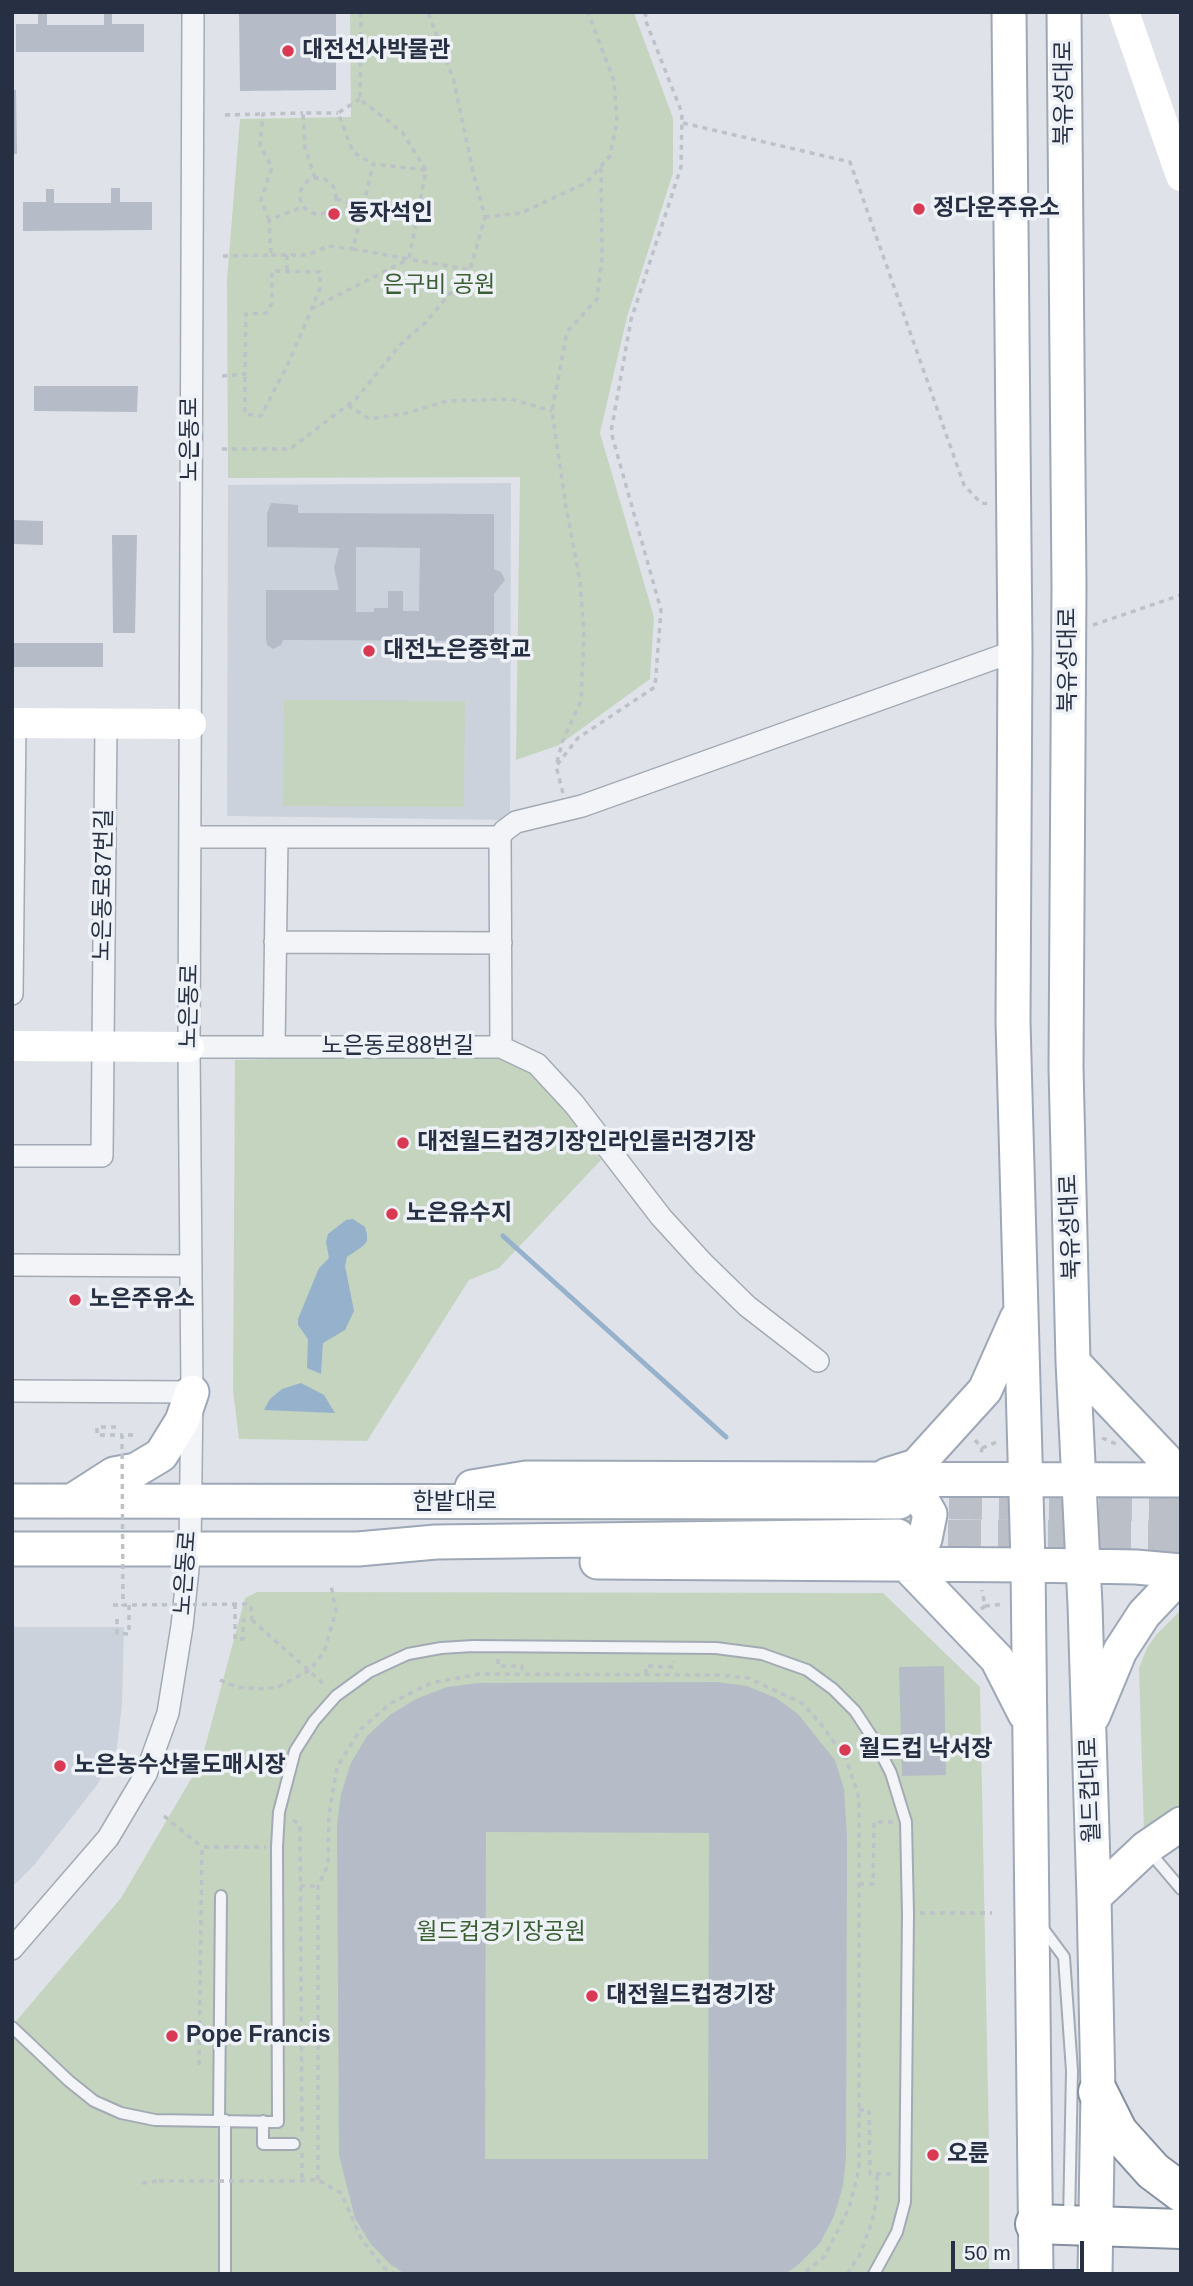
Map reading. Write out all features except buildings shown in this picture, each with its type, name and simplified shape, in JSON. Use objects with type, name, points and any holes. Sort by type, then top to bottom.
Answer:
[{"type":"highway","points":[[1098,2092],[1118,2132],[1153,2171],[1181,2192]]},
{"type":"highway","points":[[1055,2244],[1181,2229]]},
{"type":"main road","points":[[889,1487],[916,1466],[985,1390],[1021,1309],[1013,1022],[1015,651],[1009,12]]},
{"type":"main road","name":"북유성대로","points":[[1064,12],[1069,626],[1066,1067],[1073,1307]]},
{"type":"main road","name":"월드컵대로","points":[[1055,2244],[1098,2092],[1089,1725],[1073,1362],[1073,1307]]},
{"type":"main road","name":"월드컵대로","points":[[1021,1309],[1027,1479],[1031,1912],[1055,2244],[1094,2274]]},
{"type":"main road","points":[[1073,1362],[1181,1478]]},
{"type":"main road","points":[[72,1501],[114,1474],[136,1470],[161,1455],[182,1421],[192,1392]]},
{"type":"main road","name":"한밭대로","points":[[12,1501],[373,1503],[889,1487],[1027,1479],[1181,1478]]},
{"type":"main road","points":[[889,1487],[915,1488],[930,1514],[925,1539],[915,1555],[901,1549]]},
{"type":"main road","name":"한밭대로","points":[[12,1549],[358,1549],[436,1542],[901,1549],[1028,1565],[1181,1573]]},
{"type":"main road","points":[[901,1549],[997,1659],[1029,1723]]},
{"type":"main road","points":[[1089,1725],[1120,1651],[1144,1614],[1181,1573]]},
{"type":"main road","points":[[1094,1897],[1146,1848],[1181,1824]]},
{"type":"street","name":"노은동로","points":[[12,1949],[108,1838],[146,1774],[168,1713],[182,1626],[190,1550],[193,12]]},
{"type":"street","points":[[1127,20],[1181,176]]},
{"type":"street","points":[[191,837],[500,837],[516,822],[568,810],[1015,651]]},
{"type":"street","points":[[12,994],[14,723],[191,724]]},
{"type":"street","name":"노은동로87번길","points":[[12,1156],[102,1156],[106,723]]},
{"type":"street","name":"노은동로88번길","points":[[189,1047],[501,1047],[500,837]]},
{"type":"street","points":[[274,1047],[277,838]]},
{"type":"street","points":[[275,942],[501,943]]},
{"type":"street","points":[[12,1046],[189,1047]]},
{"type":"street","points":[[501,1047],[537,1064],[574,1104],[661,1217],[703,1263],[747,1306],[818,1361]]},
{"type":"street","points":[[12,1265],[191,1266]]},
{"type":"street","points":[[12,1391],[192,1392]]},
{"type":"lane","points":[[12,2027],[94,2101],[121,2113],[155,2120],[278,2122],[279,1812],[295,1751],[314,1721],[336,1696],[369,1672],[408,1654],[441,1648],[716,1648],[762,1654],[807,1670],[833,1689],[855,1711],[891,1773],[905,1822],[908,1913],[907,2174],[905,2202],[897,2232],[874,2274]]},
{"type":"lane","points":[[1146,1848],[1181,1889]]},
{"type":"lane","points":[[221,1896],[225,2274]]},
{"type":"lane","points":[[262,2121],[263,2144],[294,2144]]},
{"type":"path","points":[[360,99],[361,12]]},
{"type":"path","points":[[222,449],[290,449],[358,398],[399,346],[425,323],[470,270],[485,217],[472,172],[454,81],[428,12]]},
{"type":"path","points":[[485,217],[521,213],[586,183],[610,156],[617,121],[614,81],[588,12]]},
{"type":"path","points":[[556,766],[578,738],[655,687],[662,610],[611,432],[631,320],[681,167],[682,113],[645,19],[646,12]]},
{"type":"path","points":[[225,115],[338,113],[360,99]]},
{"type":"path","points":[[360,99],[402,132],[426,170],[409,259]]},
{"type":"path","points":[[303,113],[305,148],[315,178]]},
{"type":"path","points":[[338,113],[353,152],[373,164],[426,170]]},
{"type":"path","points":[[262,114],[260,146],[272,167],[261,200],[269,220],[271,255]]},
{"type":"path","points":[[682,123],[850,162],[964,485],[981,503],[1014,506]]},
{"type":"path","points":[[353,249],[373,164]]},
{"type":"path","points":[[568,810],[556,766],[563,740],[581,701],[584,633],[580,581],[552,411],[567,332],[597,299],[603,256],[601,165]]},
{"type":"path","points":[[315,178],[326,180],[331,183],[336,199],[330,210],[319,215],[312,214],[302,207],[301,188],[304,183],[315,178]]},
{"type":"path","points":[[336,199],[363,207]]},
{"type":"path","points":[[269,220],[302,207]]},
{"type":"path","points":[[223,256],[307,255],[329,246],[470,270]]},
{"type":"path","points":[[287,255],[287,270]]},
{"type":"path","points":[[311,309],[409,259]]},
{"type":"path","points":[[287,270],[320,272],[320,289],[288,364],[261,416],[245,414],[246,314],[266,313],[272,303],[272,271],[287,270]]},
{"type":"path","points":[[222,376],[245,373]]},
{"type":"path","points":[[348,405],[369,419],[407,413],[447,401],[511,399],[552,411]]},
{"type":"path","points":[[1069,626],[1097,625],[1181,595]]},
{"type":"path","points":[[116,1427],[97,1427],[97,1435],[133,1435]]},
{"type":"path","points":[[969,1432],[982,1448],[981,1456]]},
{"type":"path","points":[[117,1619],[117,1633],[128,1634],[122,1435]]},
{"type":"path","points":[[982,1448],[1001,1440]]},
{"type":"path","points":[[220,1680],[237,1687],[278,1687],[310,1670],[324,1652],[336,1611],[331,1585]]},
{"type":"path","points":[[982,1586],[985,1606]]},
{"type":"path","points":[[235,1604],[235,1639],[243,1639],[243,1620],[252,1620],[336,1696]]},
{"type":"path","points":[[113,1605],[251,1604],[252,1620]]},
{"type":"path","points":[[978,1611],[985,1606],[1005,1604]]},
{"type":"path","points":[[510,1660],[498,1659],[498,1666],[522,1666],[522,1674]]},
{"type":"path","points":[[318,2180],[318,1886],[328,1865],[329,1814],[337,1767],[360,1729],[391,1703],[431,1683],[478,1674],[719,1675],[748,1678],[802,1703],[846,1759],[859,1798],[859,2169],[849,2208],[825,2256],[803,2274]]},
{"type":"path","points":[[164,1816],[202,1847]]},
{"type":"path","points":[[859,1884],[873,1884],[874,1822]]},
{"type":"path","points":[[300,1825],[302,2181]]},
{"type":"path","points":[[300,1886],[318,1886]]},
{"type":"path","points":[[908,1913],[992,1913]]},
{"type":"path","points":[[859,2110],[869,2110],[870,2174],[907,2174]]},
{"type":"path","points":[[847,2274],[859,2256],[872,2222],[877,2198],[877,2174]]},
{"type":"path","points":[[142,2183],[318,2180],[341,2193],[362,2241],[384,2268],[395,2274]]},
{"type":"shaded area","name":"대전노은중학교","points":[[511,483],[510,820],[227,816],[228,485]]},
{"type":"shaded area","name":"노은농수산물도매시장","points":[[12,1627],[124,1627],[122,1704],[117,1748],[97,1785],[35,1864],[12,1887]]},
{"type":"green space","name":"은구비 공원","points":[[350,12],[635,12],[673,118],[673,173],[627,317],[600,433],[654,617],[650,679],[559,745],[516,760],[520,477],[228,478],[227,280],[240,119],[351,117]]},
{"type":"green space","points":[[284,700],[465,701],[464,807],[283,806]]},
{"type":"green space","name":"노은유수지","points":[[489,1053],[538,1076],[573,1113],[601,1160],[499,1268],[469,1280],[367,1441],[239,1439],[233,1390],[235,1060]]},
{"type":"green space","name":"월드컵경기장공원","points":[[257,1592],[883,1593],[980,1687],[989,2274],[12,2274],[12,2026],[121,1898],[201,1762],[245,1598]]},
{"type":"green space","points":[[1181,1610],[1181,1809],[1144,1831],[1139,1668],[1156,1635]]},
{"type":"water","points":[[353,1219],[365,1227],[367,1234],[367,1241],[347,1257],[345,1266],[354,1311],[345,1330],[323,1343],[321,1374],[307,1368],[308,1339],[298,1325],[298,1319],[319,1268],[329,1258],[326,1242],[328,1234],[346,1220]]},
{"type":"water","points":[[301,1383],[324,1395],[335,1413],[264,1410],[270,1399],[282,1389]]},
{"type":"waterway","points":[[503,1236],[726,1437]]},
{"type":"tunnel","points":[[899,1502],[1181,1505]]},
{"type":"tunnel","points":[[898,1536],[1181,1537]]},
{"type":"place","name":"대전선사박물관","points":[[288,51]]},
{"type":"place","name":"정다운주유소","points":[[919,209]]},
{"type":"place","name":"동자석인","points":[[334,214]]},
{"type":"place","name":"대전노은중학교","points":[[369,651]]},
{"type":"place","name":"대전월드컵경기장인라인롤러경기장","points":[[403,1143]]},
{"type":"place","name":"노은유수지","points":[[392,1214]]},
{"type":"place","name":"노은주유소","points":[[75,1300]]},
{"type":"place","name":"월드컵 낙서장","points":[[845,1750]]},
{"type":"place","name":"노은농수산물도매시장","points":[[60,1766]]},
{"type":"place","name":"대전월드컵경기장","points":[[592,1996]]},
{"type":"place","name":"Pope Francis","points":[[172,2036]]},
{"type":"place","name":"오륜","points":[[933,2155]]}]
